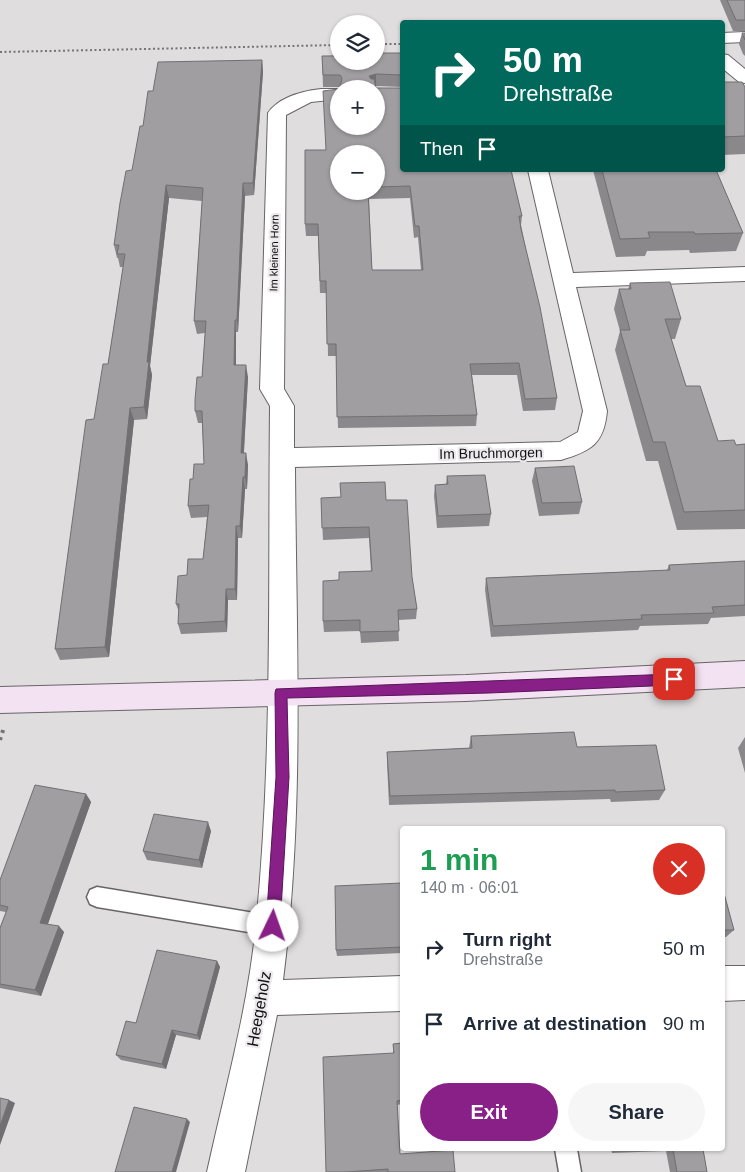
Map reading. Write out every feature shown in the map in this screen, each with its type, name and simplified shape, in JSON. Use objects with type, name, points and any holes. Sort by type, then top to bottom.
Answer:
[{"type":"street","points":[[725,38],[745,37]]},
{"type":"street","points":[[725,61],[745,78]]},
{"type":"street","name":"Im kleinen Horn","points":[[282,458],[282,406],[272,389],[277,112],[292,101],[316,94],[330,94]]},
{"type":"street","points":[[538,172],[564,280],[745,274]]},
{"type":"street","name":"Im Bruchmorgen","points":[[282,458],[561,451],[579,445],[594,429],[595,411],[564,280]]},
{"type":"street","points":[[281,693],[282,458]]},
{"type":"street","points":[[0,700],[499,687],[656,681],[745,674]]},
{"type":"street","name":"Heegeholz","points":[[226,1172],[263,998],[273,926],[282,777],[281,693]]},
{"type":"street","points":[[725,984],[745,983]]},
{"type":"street","points":[[263,998],[400,994]]},
{"type":"lane","points":[[96,897],[273,926]]},
{"type":"lane","points":[[566,1151],[570,1172]]},
{"type":"path","points":[[385,44],[400,44]]},
{"type":"path","points":[[0,52],[330,45]]},
{"type":"building","points":[[727,0],[745,0],[745,20],[736,20]]},
{"type":"building","points":[[385,53],[400,53],[400,75],[376,74],[369,76],[371,79],[374,79],[342,80],[340,75],[323,75],[322,56],[330,56],[330,70],[385,70]]},
{"type":"building","points":[[262,60],[253,183],[243,183],[234,365],[246,365],[241,453],[246,453],[240,526],[236,526],[235,589],[226,589],[225,621],[178,624],[179,604],[176,604],[178,576],[187,575],[188,559],[203,559],[209,505],[188,506],[190,479],[193,479],[194,464],[204,464],[202,411],[195,411],[195,400],[197,377],[202,377],[206,321],[194,321],[203,188],[166,185],[144,407],[130,408],[105,647],[55,649],[86,420],[94,419],[103,364],[108,364],[125,254],[117,254],[119,245],[114,245],[120,203],[126,171],[132,170],[140,126],[143,126],[148,91],[153,91],[158,62]]},
{"type":"building","points":[[725,82],[742,82],[745,87],[745,136],[725,137]]},
{"type":"building","points":[[385,88],[400,88],[400,172],[511,172],[522,216],[519,216],[521,229],[540,307],[557,398],[525,399],[519,363],[470,364],[477,415],[337,417],[336,344],[327,344],[326,281],[320,281],[318,224],[305,224],[305,150],[326,150],[323,91],[330,90],[330,135],[385,135]],"holes":[[[330,145],[385,145],[385,187],[410,186],[415,226],[419,226],[423,270],[372,270],[368,200],[330,200]]]},
{"type":"building","points":[[603,172],[717,172],[743,233],[695,234],[694,232],[648,232],[650,238],[620,239]]},
{"type":"building","points":[[670,282],[681,319],[665,319],[686,386],[700,386],[718,441],[734,440],[736,445],[745,444],[745,510],[684,512],[665,442],[653,442],[620,330],[630,330],[619,289],[631,289],[630,283]]},
{"type":"building","points":[[574,466],[582,502],[542,503],[535,468]]},
{"type":"building","points":[[485,475],[491,514],[438,516],[435,485],[448,484],[447,476]]},
{"type":"building","points":[[385,482],[386,500],[407,500],[412,577],[417,609],[398,610],[399,631],[360,632],[360,620],[323,621],[323,581],[339,580],[339,572],[372,571],[369,527],[322,528],[321,498],[341,497],[340,483]]},
{"type":"building","points":[[745,561],[745,605],[712,607],[714,613],[641,615],[642,619],[493,626],[486,578],[670,570],[669,565]]},
{"type":"building","points":[[574,732],[577,747],[656,745],[665,790],[390,796],[387,752],[472,748],[471,736]]},
{"type":"building","points":[[35,785],[86,794],[40,923],[59,926],[35,990],[0,984],[0,928],[8,907],[0,905],[0,880]]},
{"type":"building","points":[[154,814],[208,822],[199,860],[143,851]]},
{"type":"building","points":[[400,883],[400,947],[336,950],[335,886]]},
{"type":"building","points":[[725,897],[734,930],[725,930]]},
{"type":"building","points":[[157,950],[217,961],[197,1035],[172,1030],[162,1064],[116,1055],[126,1021],[136,1023]]},
{"type":"building","points":[[400,1043],[400,1100],[397,1101],[400,1154],[453,1151],[455,1172],[388,1172],[388,1169],[326,1172],[323,1057],[394,1053],[393,1044]]},
{"type":"building","points":[[0,1098],[9,1100],[0,1126]]},
{"type":"building","points":[[134,1107],[187,1119],[172,1172],[115,1172]]},
{"type":"building","points":[[673,1151],[703,1151],[707,1172],[677,1172]]},
{"type":"route","points":[[273,926],[282,777],[281,693],[489,688],[674,679]]}]
